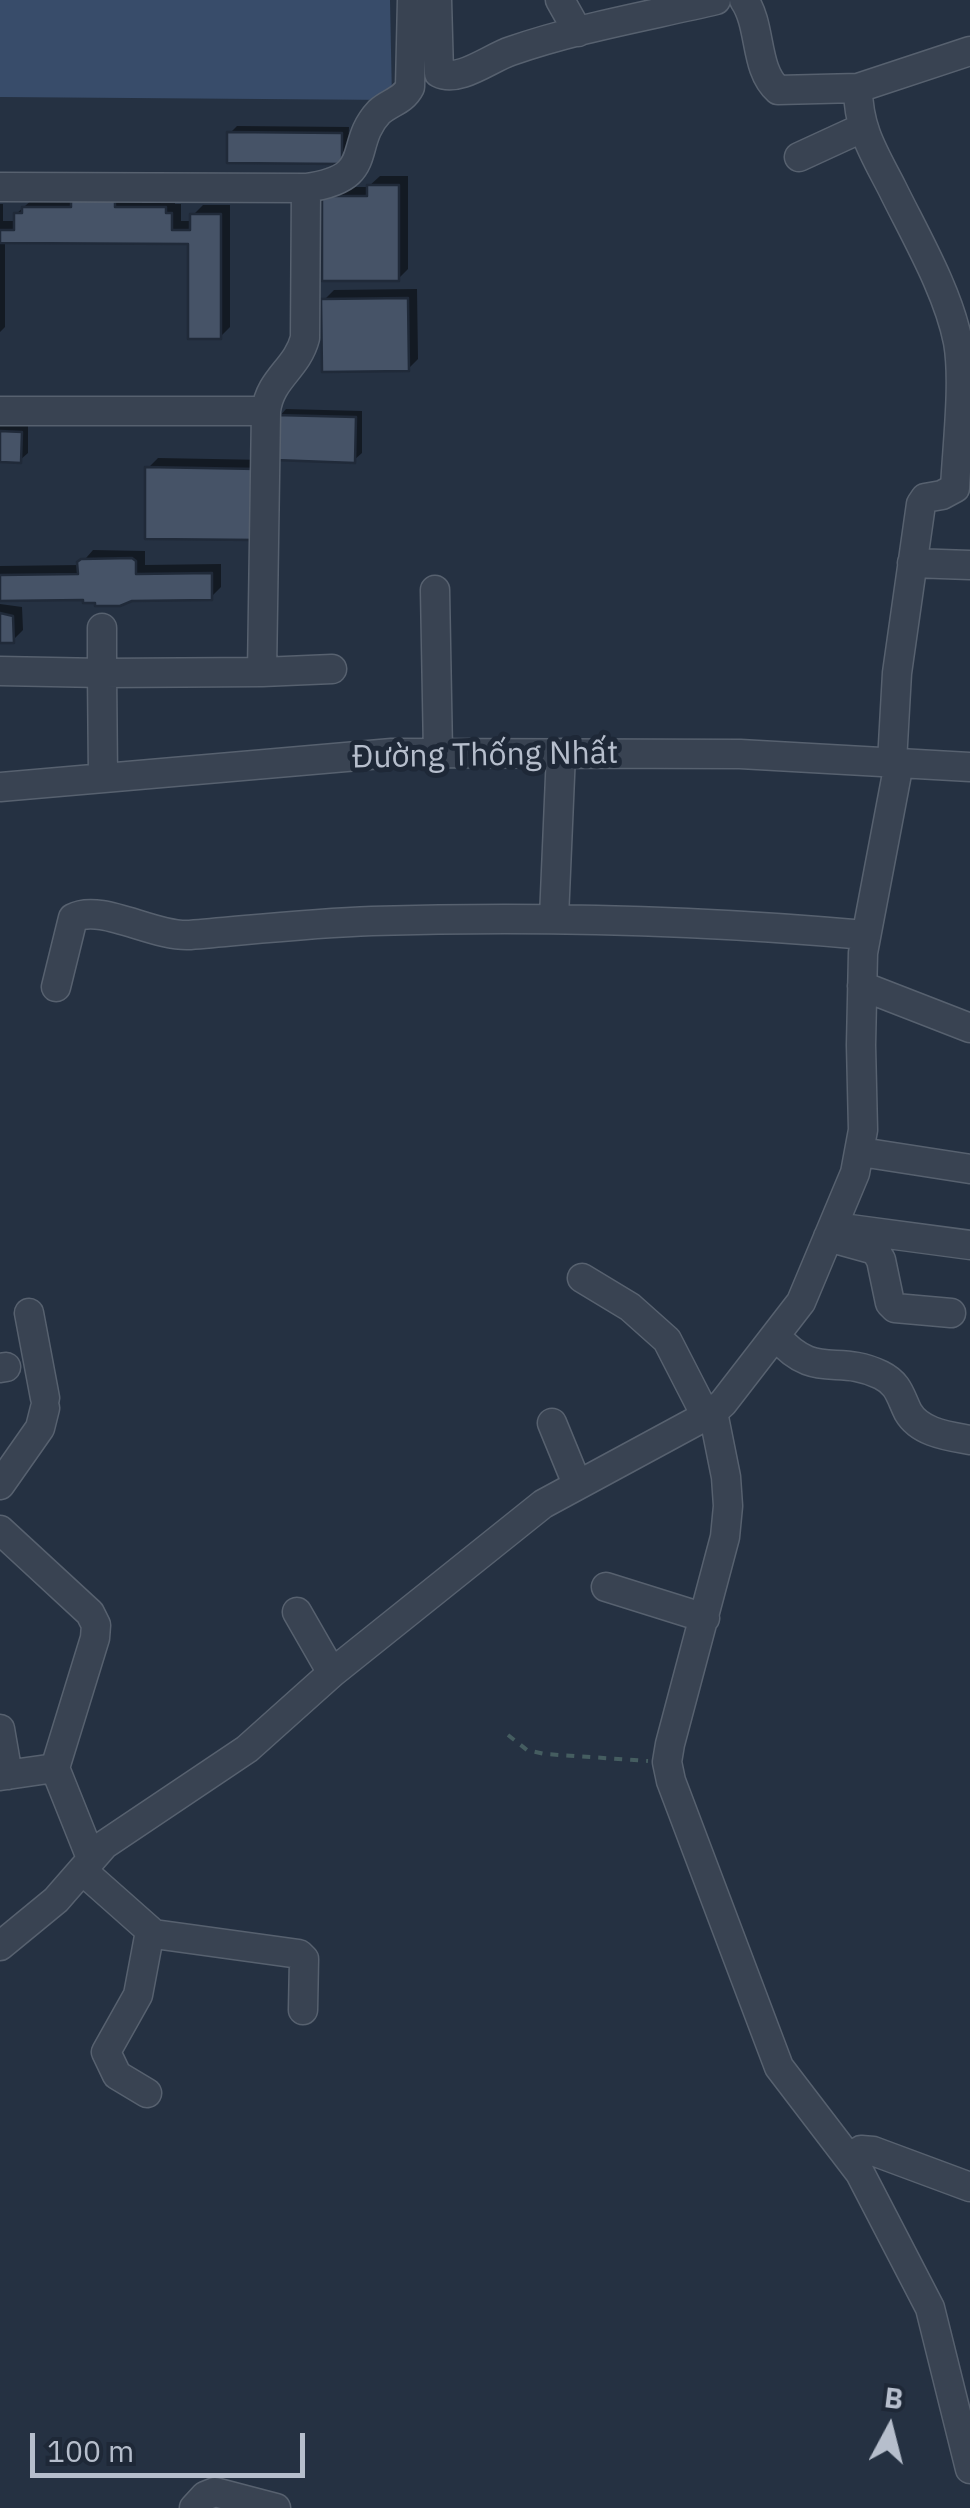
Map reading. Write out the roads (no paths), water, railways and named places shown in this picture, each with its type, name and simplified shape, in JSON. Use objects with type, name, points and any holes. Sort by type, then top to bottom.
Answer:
[{"type":"street","points":[[0,187],[329,185],[345,176],[358,161],[380,112],[405,96],[410,87],[412,0]]},
{"type":"street","points":[[437,0],[439,73],[447,77],[458,76],[512,50],[716,0]]},
{"type":"street","points":[[560,0],[578,32]]},
{"type":"street","points":[[744,0],[753,14],[767,76],[773,87],[785,91],[858,88],[970,51]]},
{"type":"street","points":[[0,1946],[56,1900],[104,1845],[248,1749],[332,1673],[543,1504],[709,1414],[800,1302],[861,1152],[865,935],[895,762],[896,673],[922,500],[953,491],[963,459],[965,368],[930,267],[862,128],[858,88]]},
{"type":"street","points":[[798,157],[862,128]]},
{"type":"street","points":[[262,672],[266,411],[268,394],[301,353],[305,338],[306,188]]},
{"type":"street","points":[[0,412],[266,411]]},
{"type":"street","points":[[912,563],[970,565]]},
{"type":"street","points":[[435,590],[438,753]]},
{"type":"street","points":[[102,628],[102,778]]},
{"type":"street","points":[[0,671],[332,669]]},
{"type":"street","name":"Đường Thống Nhất","points":[[0,787],[392,753],[740,754],[970,767]]},
{"type":"street","points":[[554,918],[560,753]]},
{"type":"street","points":[[56,988],[73,918],[94,912],[182,935],[368,922],[554,918],[768,926],[865,935]]},
{"type":"street","points":[[862,986],[970,1028]]},
{"type":"street","points":[[861,1152],[970,1169]]},
{"type":"street","points":[[831,1232],[970,1244]]},
{"type":"street","points":[[831,1232],[875,1250],[881,1260],[890,1303],[895,1308],[951,1313]]},
{"type":"street","points":[[582,1278],[630,1306],[667,1340],[709,1414],[726,1477],[728,1506],[705,1618],[667,1762],[671,1781],[771,2049],[792,2086],[850,2158],[930,2308],[970,2469]]},
{"type":"street","points":[[0,1485],[40,1428],[45,1403],[28,1312]]},
{"type":"street","points":[[776,1336],[793,1356],[804,1362],[860,1367],[892,1381],[916,1421],[935,1433],[970,1440]]},
{"type":"street","points":[[552,1423],[577,1484]]},
{"type":"street","points":[[0,1530],[90,1614],[96,1625],[96,1638],[55,1768],[88,1865],[150,1931],[168,1938],[299,1954],[304,1959],[303,2010]]},
{"type":"street","points":[[606,1587],[705,1618]]},
{"type":"street","points":[[296,1612],[332,1673]]},
{"type":"street","points":[[0,1728],[4,1776],[55,1768]]},
{"type":"street","points":[[147,2093],[117,2076],[106,2052],[138,1995],[150,1931]]},
{"type":"street","points":[[850,2158],[861,2150],[873,2150],[970,2187]]},
{"type":"street","points":[[194,2508],[215,2492],[276,2508]]},
{"type":"water","points":[[0,0],[390,0],[392,100],[0,97]]}]
